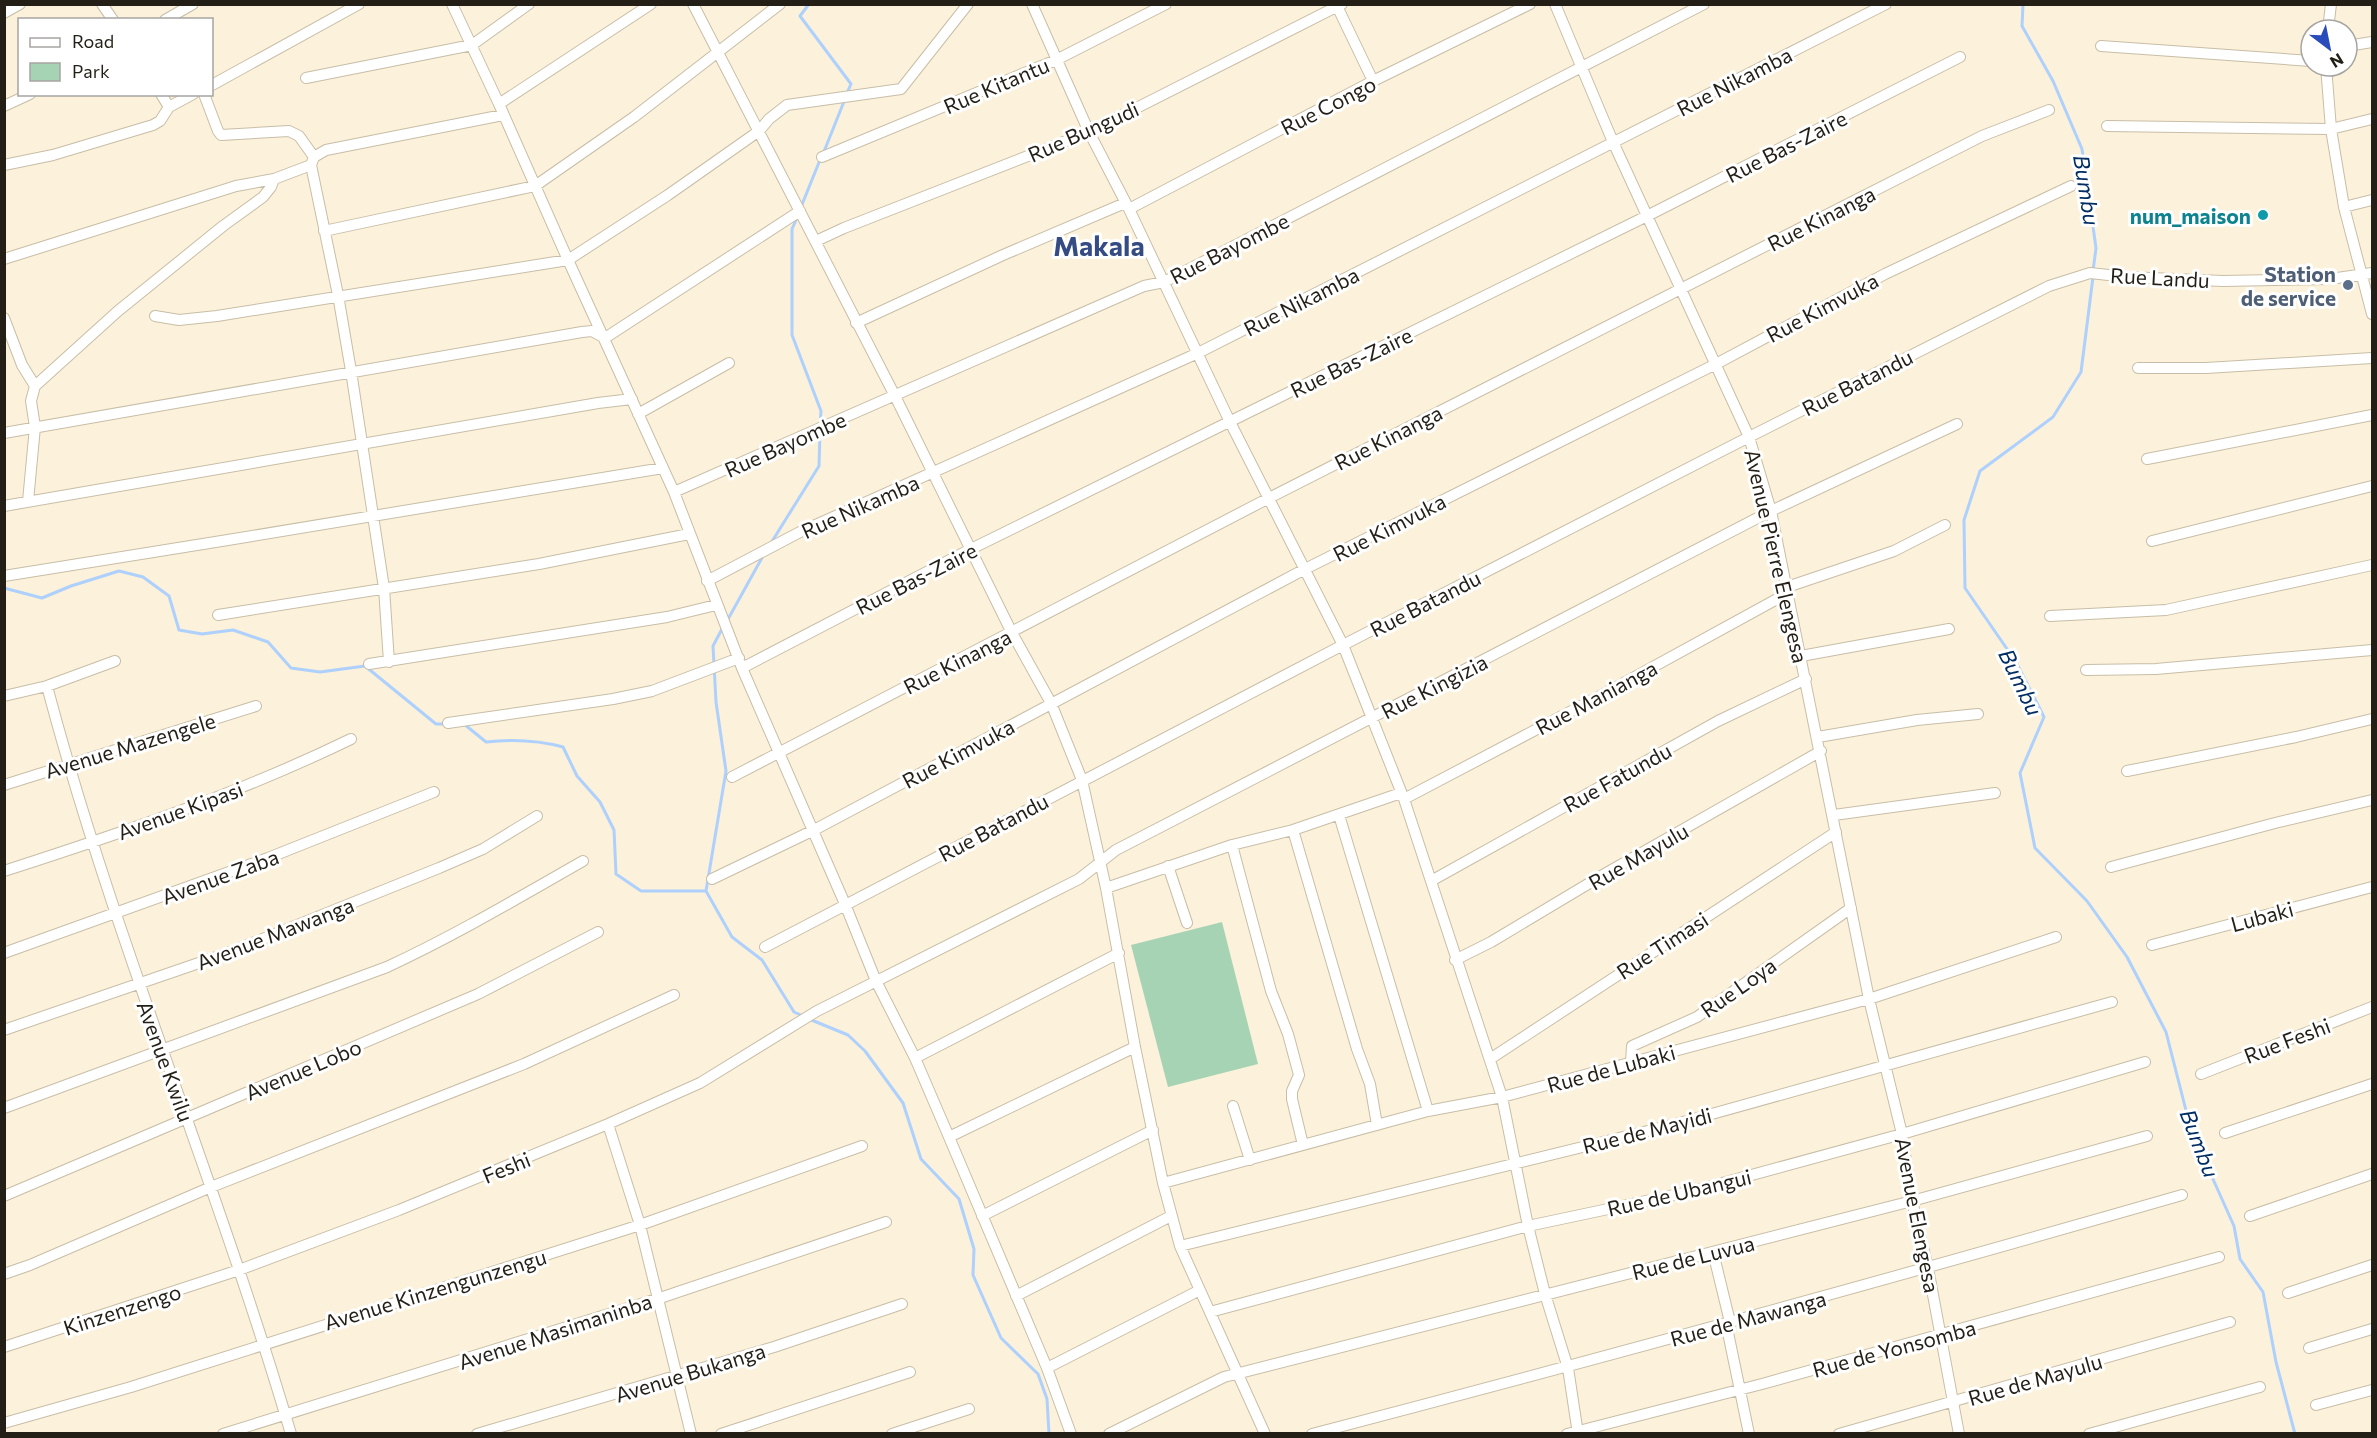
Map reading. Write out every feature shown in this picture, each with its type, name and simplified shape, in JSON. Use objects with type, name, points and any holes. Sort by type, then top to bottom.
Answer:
[{"type":"street","points":[[4,13],[20,4]]},
{"type":"street","points":[[102,4],[112,18]]},
{"type":"street","points":[[168,18],[193,4]]},
{"type":"street","points":[[213,84],[359,4]]},
{"type":"street","points":[[452,4],[675,492],[689,534],[740,663],[814,830],[876,981],[915,1058],[949,1137],[1047,1368],[1071,1434]]},
{"type":"street","points":[[306,78],[472,45],[529,4]]},
{"type":"street","points":[[4,259],[236,186],[274,179],[312,161],[326,150],[501,110],[651,4]]},
{"type":"street","points":[[693,4],[856,323],[896,396],[1011,633],[1051,703],[1083,780],[1119,953],[1135,1047],[1171,1216],[1180,1246],[1265,1434]]},
{"type":"street","points":[[324,231],[535,186],[634,117],[780,4]]},
{"type":"street","points":[[155,316],[179,320],[217,316],[568,260],[668,195],[759,131],[769,119],[787,105],[901,89],[968,4]]},
{"type":"street","points":[[1032,4],[1089,132],[1164,282],[1230,422],[1343,645],[1403,796],[1455,960],[1502,1097],[1528,1226],[1545,1294],[1568,1368],[1574,1433]]},
{"type":"street","name":"Rue Kitantu","points":[[822,157],[1056,60],[1166,4]]},
{"type":"street","name":"Rue Congo","points":[[856,323],[1003,255],[1127,206],[1530,4]]},
{"type":"street","name":"Avenue Pierre Elengesa","points":[[1555,4],[1613,142],[1749,437],[1771,511],[1834,815],[1869,999]]},
{"type":"street","name":"Rue Bayombe","points":[[675,492],[1144,286],[1164,282],[1704,4]]},
{"type":"street","name":"Rue Nikamba","points":[[707,581],[800,532],[1198,353],[1886,4]]},
{"type":"street","points":[[1338,5],[1374,81]]},
{"type":"street","name":"Rue Bungudi","points":[[816,241],[1089,132],[1338,5]]},
{"type":"street","points":[[2101,46],[2299,61]]},
{"type":"street","name":"Rue Bas-Zaire","points":[[448,723],[613,699],[652,691],[740,663],[1647,216],[1960,57]]},
{"type":"street","points":[[2327,78],[2331,129],[2344,207],[2367,274],[2373,314]]},
{"type":"street","points":[[4,106],[26,96]]},
{"type":"street","points":[[162,96],[169,107]]},
{"type":"street","points":[[4,165],[53,155],[153,125],[166,115],[169,107],[189,96]]},
{"type":"street","points":[[205,96],[221,135],[289,131],[299,136],[312,161],[351,371],[384,588],[389,662]]},
{"type":"street","name":"Rue Kinanga","points":[[732,777],[1269,498],[1982,136],[2049,110]]},
{"type":"street","points":[[2106,126],[2331,129],[2373,119]]},
{"type":"street","points":[[28,501],[35,427],[31,400],[35,386],[118,311],[223,226],[263,197],[274,179]]},
{"type":"street","name":"Rue Kimvuka","points":[[712,879],[814,830],[1305,569],[1716,364],[1886,274],[2070,186]]},
{"type":"street","points":[[2344,207],[2373,200]]},
{"type":"street","points":[[605,338],[800,211]]},
{"type":"street","name":"Rue Landu","points":[[2095,273],[2127,278],[2223,280],[2330,279],[2367,274]]},
{"type":"street","name":"Rue Batandu","points":[[765,947],[1343,645],[1749,437],[2049,286],[2095,273]]},
{"type":"street","points":[[4,318],[22,365],[35,386]]},
{"type":"street","points":[[4,433],[582,332],[592,331],[605,338]]},
{"type":"street","points":[[2138,368],[2206,368],[2373,358]]},
{"type":"street","points":[[638,414],[729,363]]},
{"type":"street","points":[[4,506],[598,402],[632,399]]},
{"type":"street","points":[[2147,459],[2373,415]]},
{"type":"street","name":"Rue Kingizia","points":[[876,981],[1079,879],[1116,850],[1771,511],[1957,424]]},
{"type":"street","points":[[4,576],[219,543],[373,515],[663,468]]},
{"type":"street","points":[[2152,541],[2373,486]]},
{"type":"street","name":"Rue Manianga","points":[[1106,888],[1232,844],[1293,830],[1403,796],[1600,696],[1787,590],[1894,551],[1945,525]]},
{"type":"street","points":[[218,615],[539,564],[689,534]]},
{"type":"street","points":[[2050,616],[2166,610],[2373,565]]},
{"type":"street","points":[[369,664],[667,617],[716,605]]},
{"type":"street","points":[[1801,656],[1949,629]]},
{"type":"street","points":[[2086,670],[2157,669],[2373,650]]},
{"type":"street","points":[[4,696],[47,686],[115,661]]},
{"type":"street","name":"Rue Fatundu","points":[[1431,881],[1718,721],[1806,679]]},
{"type":"street","name":"Avenue Kwilu","points":[[47,686],[92,843],[138,984],[188,1117],[264,1343],[291,1434]]},
{"type":"street","name":"Avenue Mazengele","points":[[4,785],[256,706]]},
{"type":"street","points":[[1818,737],[1917,720],[1978,714]]},
{"type":"street","points":[[2127,771],[2373,719]]},
{"type":"street","name":"Avenue Kipasi","points":[[4,871],[92,843],[267,778],[351,739]]},
{"type":"street","name":"Rue Mayulu","points":[[1455,960],[1491,942],[1608,872],[1821,751]]},
{"type":"street","name":"Avenue Zaba","points":[[4,953],[357,825],[434,792]]},
{"type":"street","points":[[1834,815],[1995,793]]},
{"type":"street","points":[[2111,867],[2373,800]]},
{"type":"street","points":[[1339,815],[1428,1111]]},
{"type":"street","name":"Avenue Mawanga","points":[[4,1030],[225,954],[483,849],[537,816]]},
{"type":"street","points":[[1293,830],[1357,1048],[1370,1084],[1377,1125]]},
{"type":"street","name":"Rue Timasi","points":[[1490,1059],[1836,832]]},
{"type":"street","points":[[1232,844],[1271,991],[1288,1034],[1299,1075],[1292,1091],[1292,1099],[1303,1146]]},
{"type":"street","points":[[4,1108],[387,967],[475,923],[583,861]]},
{"type":"street","points":[[1168,866],[1187,923]]},
{"type":"street","name":"Lubaki","points":[[2152,945],[2373,887]]},
{"type":"street","name":"Rue Loya","points":[[1631,1062],[1632,1046],[1696,1017],[1851,908]]},
{"type":"street","name":"Avenue Lobo","points":[[4,1196],[478,994],[598,932]]},
{"type":"street","name":"Rue de Lubaki","points":[[1163,1183],[1428,1111],[1502,1097],[1869,999],[2056,938]]},
{"type":"street","points":[[915,1058],[1119,953]]},
{"type":"street","name":"Feshi","points":[[239,1270],[399,1210],[608,1124],[700,1083],[817,1011],[876,981]]},
{"type":"street","points":[[4,1274],[51,1257],[211,1187],[524,1064],[674,995]]},
{"type":"street","name":"Avenue Elengesa","points":[[1869,999],[1902,1134],[1912,1201],[1928,1268],[1959,1434]]},
{"type":"street","name":"Rue de Mayidi","points":[[1180,1246],[1676,1124],[2112,1002]]},
{"type":"street","name":"Rue Feshi","points":[[2201,1074],[2373,1007]]},
{"type":"street","points":[[949,1137],[1135,1047]]},
{"type":"street","name":"Rue de Ubangui","points":[[1210,1312],[1528,1226],[1693,1191],[1902,1134],[2145,1062]]},
{"type":"street","points":[[2225,1132],[2373,1084]]},
{"type":"street","points":[[1233,1106],[1250,1160]]},
{"type":"street","points":[[608,1124],[640,1225],[691,1434]]},
{"type":"street","points":[[982,1216],[1153,1130]]},
{"type":"street","name":"Rue de Luvua","points":[[1109,1434],[1213,1380],[1912,1201],[2147,1136]]},
{"type":"street","name":"Avenue Kinzengunzengu","points":[[4,1423],[131,1387],[640,1225],[862,1146]]},
{"type":"street","points":[[2250,1216],[2373,1174]]},
{"type":"street","name":"Rue de Mawanga","points":[[1312,1434],[1568,1368],[2182,1195]]},
{"type":"street","points":[[1016,1296],[1171,1216]]},
{"type":"street","name":"Avenue Masimaninba","points":[[223,1434],[657,1299],[886,1222]]},
{"type":"street","points":[[1713,1252],[1749,1434]]},
{"type":"street","name":"Rue de Yonsomba","points":[[1574,1433],[1941,1336],[2219,1257]]},
{"type":"street","points":[[2288,1293],[2373,1265]]},
{"type":"street","name":"Kinzenzengo","points":[[4,1347],[239,1270]]},
{"type":"street","points":[[1047,1368],[1200,1290]]},
{"type":"street","name":"Avenue Bukanga","points":[[477,1434],[774,1347],[902,1304]]},
{"type":"street","name":"Rue de Mayulu","points":[[1839,1434],[2230,1322]]},
{"type":"street","points":[[2309,1348],[2373,1329]]},
{"type":"street","points":[[721,1434],[910,1372]]},
{"type":"street","points":[[2089,1434],[2260,1387]]},
{"type":"street","points":[[2316,1405],[2373,1390]]},
{"type":"street","points":[[892,1434],[969,1408]]},
{"type":"green space","points":[[1222,922],[1258,1064],[1168,1087],[1131,945]]},
{"type":"waterway","points":[[809,4],[800,16],[851,84],[847,93]]},
{"type":"waterway","name":"Bumbu","points":[[2023,4],[2022,26],[2053,81],[2082,149],[2096,248],[2093,271]]},
{"type":"waterway","points":[[823,154],[845,99]]},
{"type":"waterway","points":[[801,207],[820,160]]},
{"type":"waterway","points":[[797,218],[792,229],[792,335],[821,411],[820,425]]},
{"type":"waterway","name":"Bumbu","points":[[2093,277],[2081,372],[2053,417],[1980,471],[1964,520],[1965,588],[2016,662],[2044,717],[2020,773],[2035,848],[2087,901],[2127,957],[2166,1032],[2191,1130],[2234,1226],[2240,1259],[2263,1292],[2276,1362],[2295,1434]]},
{"type":"waterway","points":[[771,543],[819,466],[820,431]]},
{"type":"waterway","points":[[727,621],[763,556]]},
{"type":"waterway","points":[[4,588],[42,598],[119,571],[143,577],[169,596],[179,630],[202,634],[233,630],[268,642],[291,668],[320,672],[365,666],[436,724],[445,724]]},
{"type":"waterway","points":[[723,627],[713,646],[716,702],[726,771],[706,891],[732,937],[762,960],[794,1012],[803,1016]]},
{"type":"waterway","points":[[464,724],[486,742],[525,741],[563,747],[577,776],[600,802],[614,830],[616,874],[641,891],[706,891]]},
{"type":"waterway","points":[[809,1019],[848,1035],[865,1051],[903,1103],[921,1159],[959,1199],[974,1249],[973,1275],[1001,1338],[1038,1374],[1047,1399],[1049,1434]]},
{"type":"place","name":"num_maison","points":[[2263,215]]},
{"type":"place","name":"Station de service","points":[[2348,285]]},
{"type":"district","name":"Makala","points":[[1099,245]]}]
